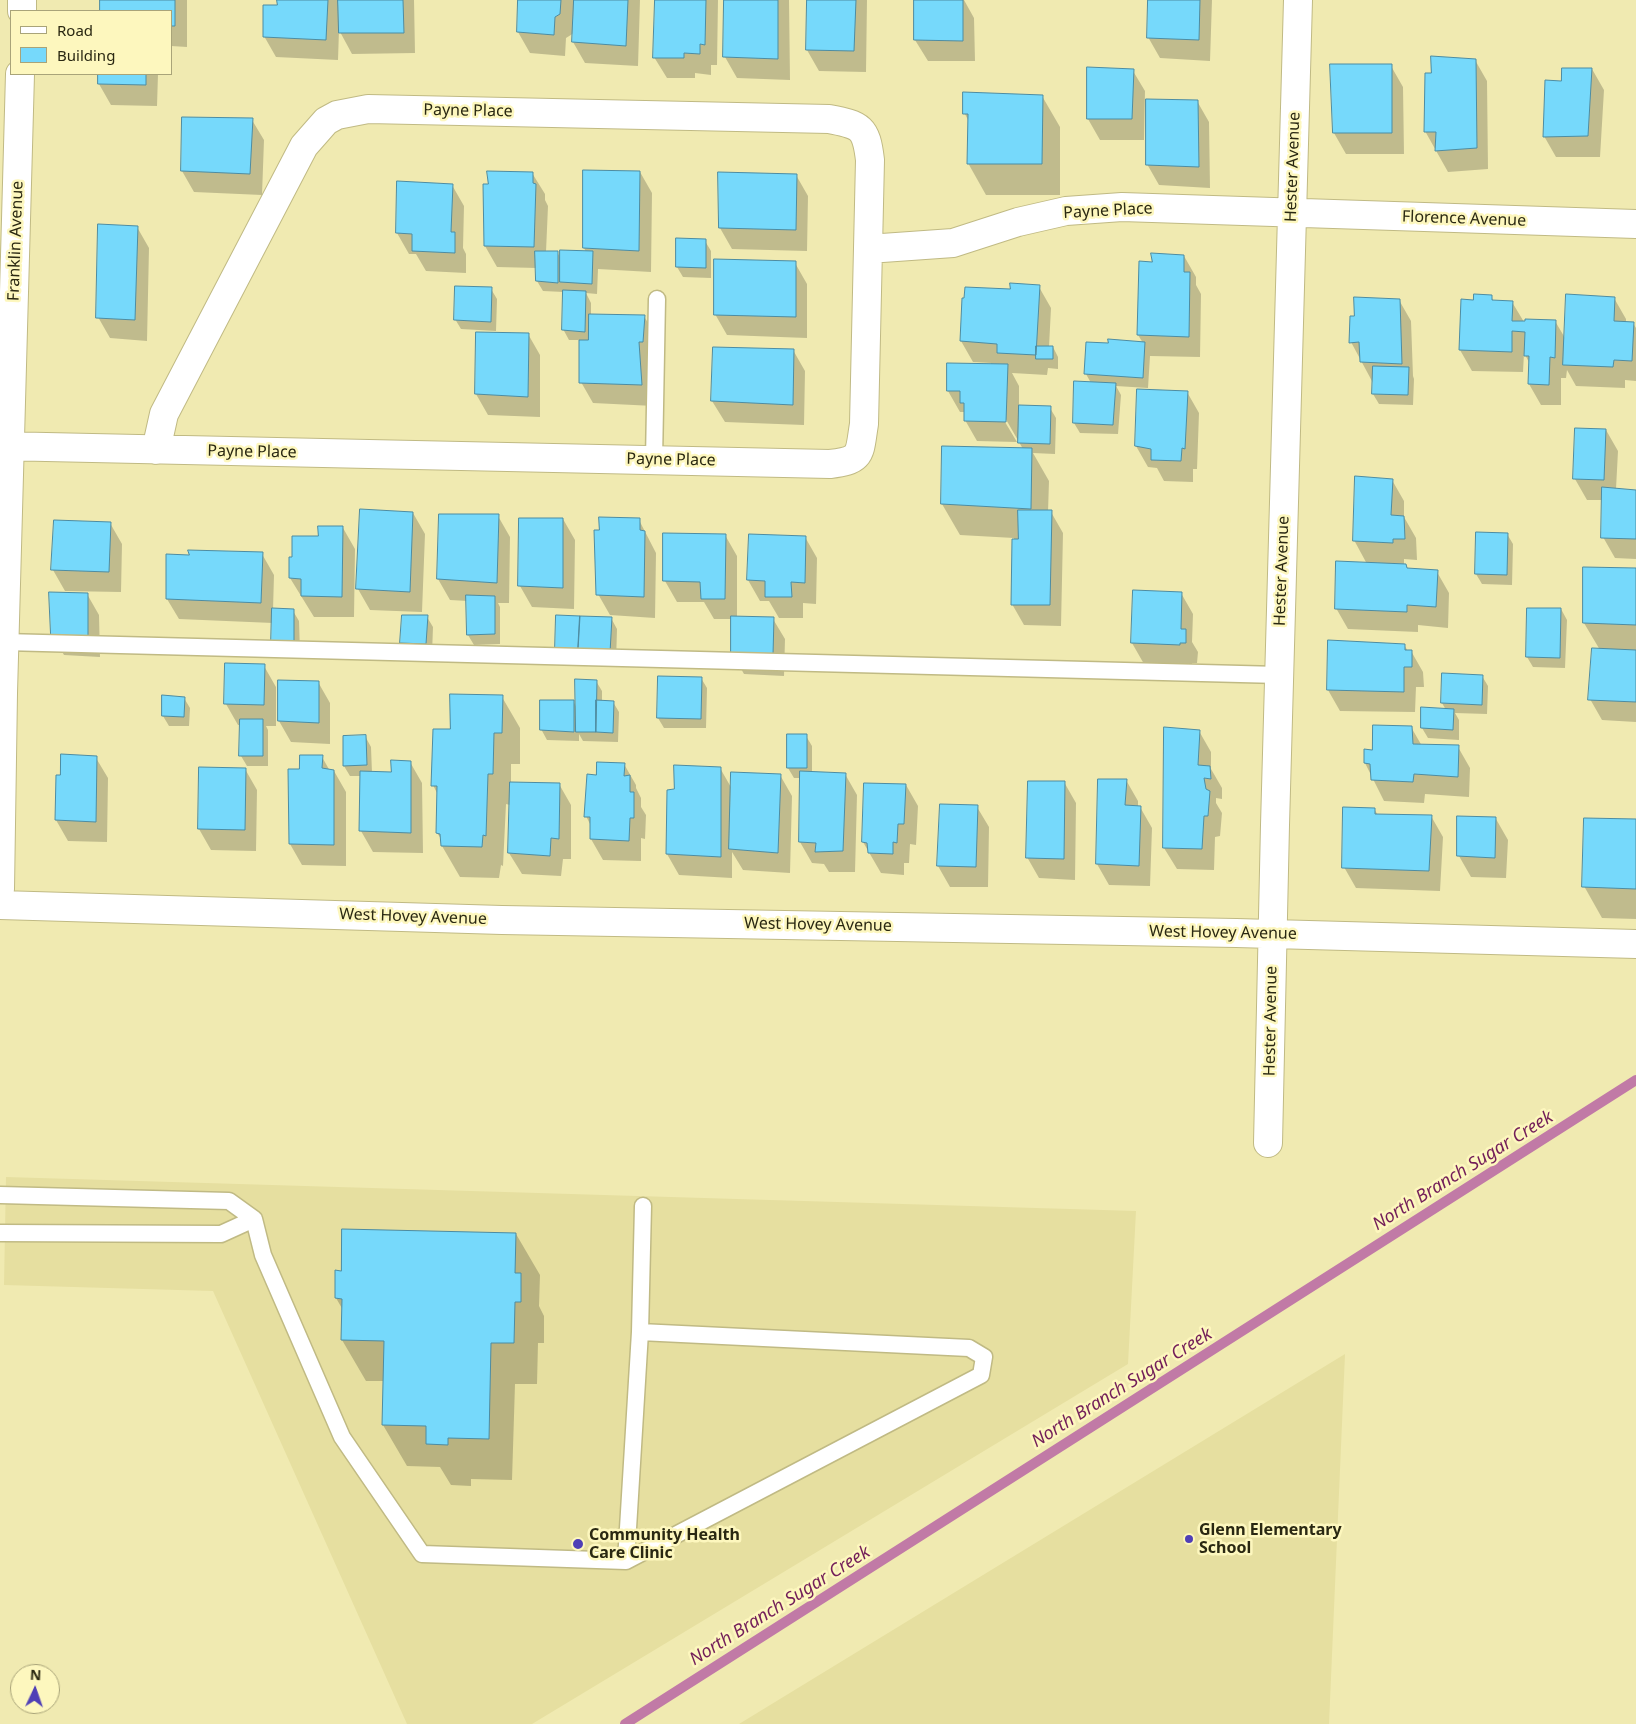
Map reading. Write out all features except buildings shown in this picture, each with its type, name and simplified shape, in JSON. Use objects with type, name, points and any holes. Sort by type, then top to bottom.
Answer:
[{"type":"street","name":"Hester Avenue","points":[[1268,1143],[1298,0]]},
{"type":"street","name":"Franklin Avenue","points":[[0,889],[5,446],[20,75]]},
{"type":"street","name":"Payne Place","points":[[5,446],[156,450],[830,464],[849,462],[857,456],[864,424],[870,160],[868,140],[862,131],[849,123],[828,119],[368,109],[337,116],[326,121],[304,146],[164,414],[156,450]]},
{"type":"street","name":"Payne Place","points":[[868,249],[953,243],[1018,222],[1066,211],[1122,207],[1292,213]]},
{"type":"street","name":"Florence Avenue","points":[[1292,213],[1636,224]]},
{"type":"street","name":"West Hovey Avenue","points":[[0,905],[502,920],[1273,934],[1636,944]]},
{"type":"lane","points":[[654,460],[657,299]]},
{"type":"lane","points":[[4,642],[1279,675]]},
{"type":"lane","points":[[0,1195],[229,1201],[254,1219],[263,1255],[342,1437],[422,1554],[626,1561],[981,1375],[984,1357],[969,1348],[640,1332]]},
{"type":"lane","points":[[626,1561],[640,1332],[644,1206]]},
{"type":"lane","points":[[0,1233],[221,1234],[254,1219]]},
{"type":"shaded area","name":"Community Health Care Clinic","points":[[6,1177],[1136,1211],[1128,1364],[532,1724],[407,1724],[213,1291],[4,1285]]},
{"type":"shaded area","name":"Glenn Elementary School","points":[[1345,1354],[1329,1724],[739,1724]]},
{"type":"waterway","name":"North Branch Sugar Creek","points":[[625,1724],[1636,1080]]},
{"type":"place","name":"Glenn Elementary School","points":[[1189,1539]]},
{"type":"place","name":"Community Health Care Clinic","points":[[578,1544]]}]
